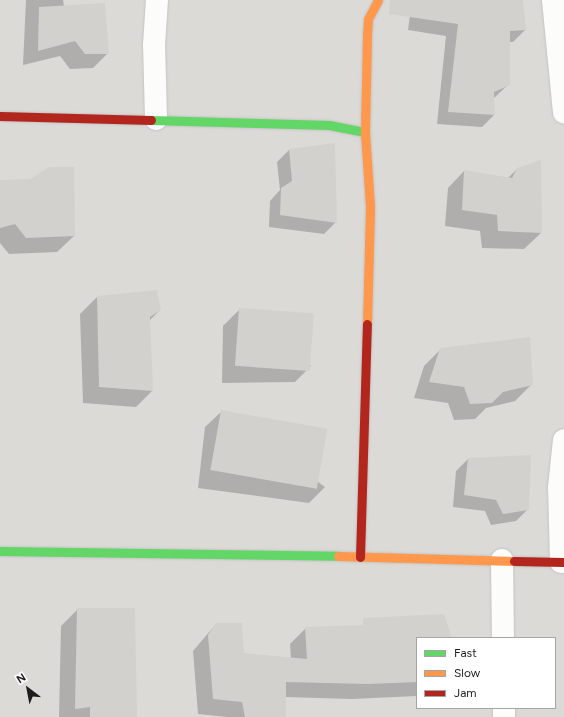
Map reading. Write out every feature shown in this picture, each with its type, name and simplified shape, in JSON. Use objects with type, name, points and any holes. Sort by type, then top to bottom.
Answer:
[{"type":"street","points":[[156,119],[154,45],[157,0]]},
{"type":"street","points":[[360,557],[370,206],[364,132],[368,19],[378,0]]},
{"type":"street","points":[[553,0],[564,112]]},
{"type":"street","points":[[0,116],[156,119],[329,125],[364,132]]},
{"type":"street","points":[[0,551],[562,562],[559,488],[564,440]]},
{"type":"street","points":[[502,560],[503,637]]},
{"type":"shaded area","points":[[0,0],[564,0],[564,717],[0,717]]},
{"type":"building","points":[[390,0],[523,0],[526,30],[510,31],[510,85],[494,92],[495,115],[448,112],[458,24],[389,14]]},
{"type":"building","points":[[105,3],[109,54],[85,54],[75,41],[38,51],[39,7]]},
{"type":"building","points":[[335,143],[337,223],[280,215],[281,188],[292,181],[289,149]]},
{"type":"building","points":[[541,160],[542,233],[498,231],[497,215],[462,210],[464,170],[512,178],[517,168]]},
{"type":"building","points":[[49,167],[74,167],[75,236],[26,238],[15,224],[0,228],[0,180],[30,179]]},
{"type":"building","points":[[157,290],[161,310],[150,317],[153,391],[99,387],[97,296]]},
{"type":"building","points":[[239,308],[314,313],[310,371],[235,366]]},
{"type":"building","points":[[530,337],[533,385],[503,392],[492,403],[470,404],[464,387],[429,382],[440,348]]},
{"type":"building","points":[[221,410],[327,429],[317,489],[210,470]]},
{"type":"building","points":[[531,455],[529,510],[503,514],[496,500],[464,495],[468,458]]},
{"type":"building","points":[[77,608],[135,608],[137,717],[90,717],[90,707],[75,709]]},
{"type":"building","points":[[444,614],[452,637],[416,637],[416,682],[368,684],[286,682],[286,717],[245,717],[242,702],[213,699],[208,635],[216,623],[242,623],[244,653],[307,659],[305,627],[363,625],[363,618]]},
{"type":"traffic: fast","points":[[151,120],[329,125],[365,132]]},
{"type":"traffic: fast","points":[[0,551],[338,556]]},
{"type":"traffic: slow","points":[[367,324],[370,206],[365,132],[367,34],[368,19],[378,0]]},
{"type":"traffic: slow","points":[[338,556],[514,561]]},
{"type":"traffic: jam","points":[[0,116],[151,120]]},
{"type":"traffic: jam","points":[[360,557],[367,324]]},
{"type":"traffic: jam","points":[[514,561],[564,562]]}]
